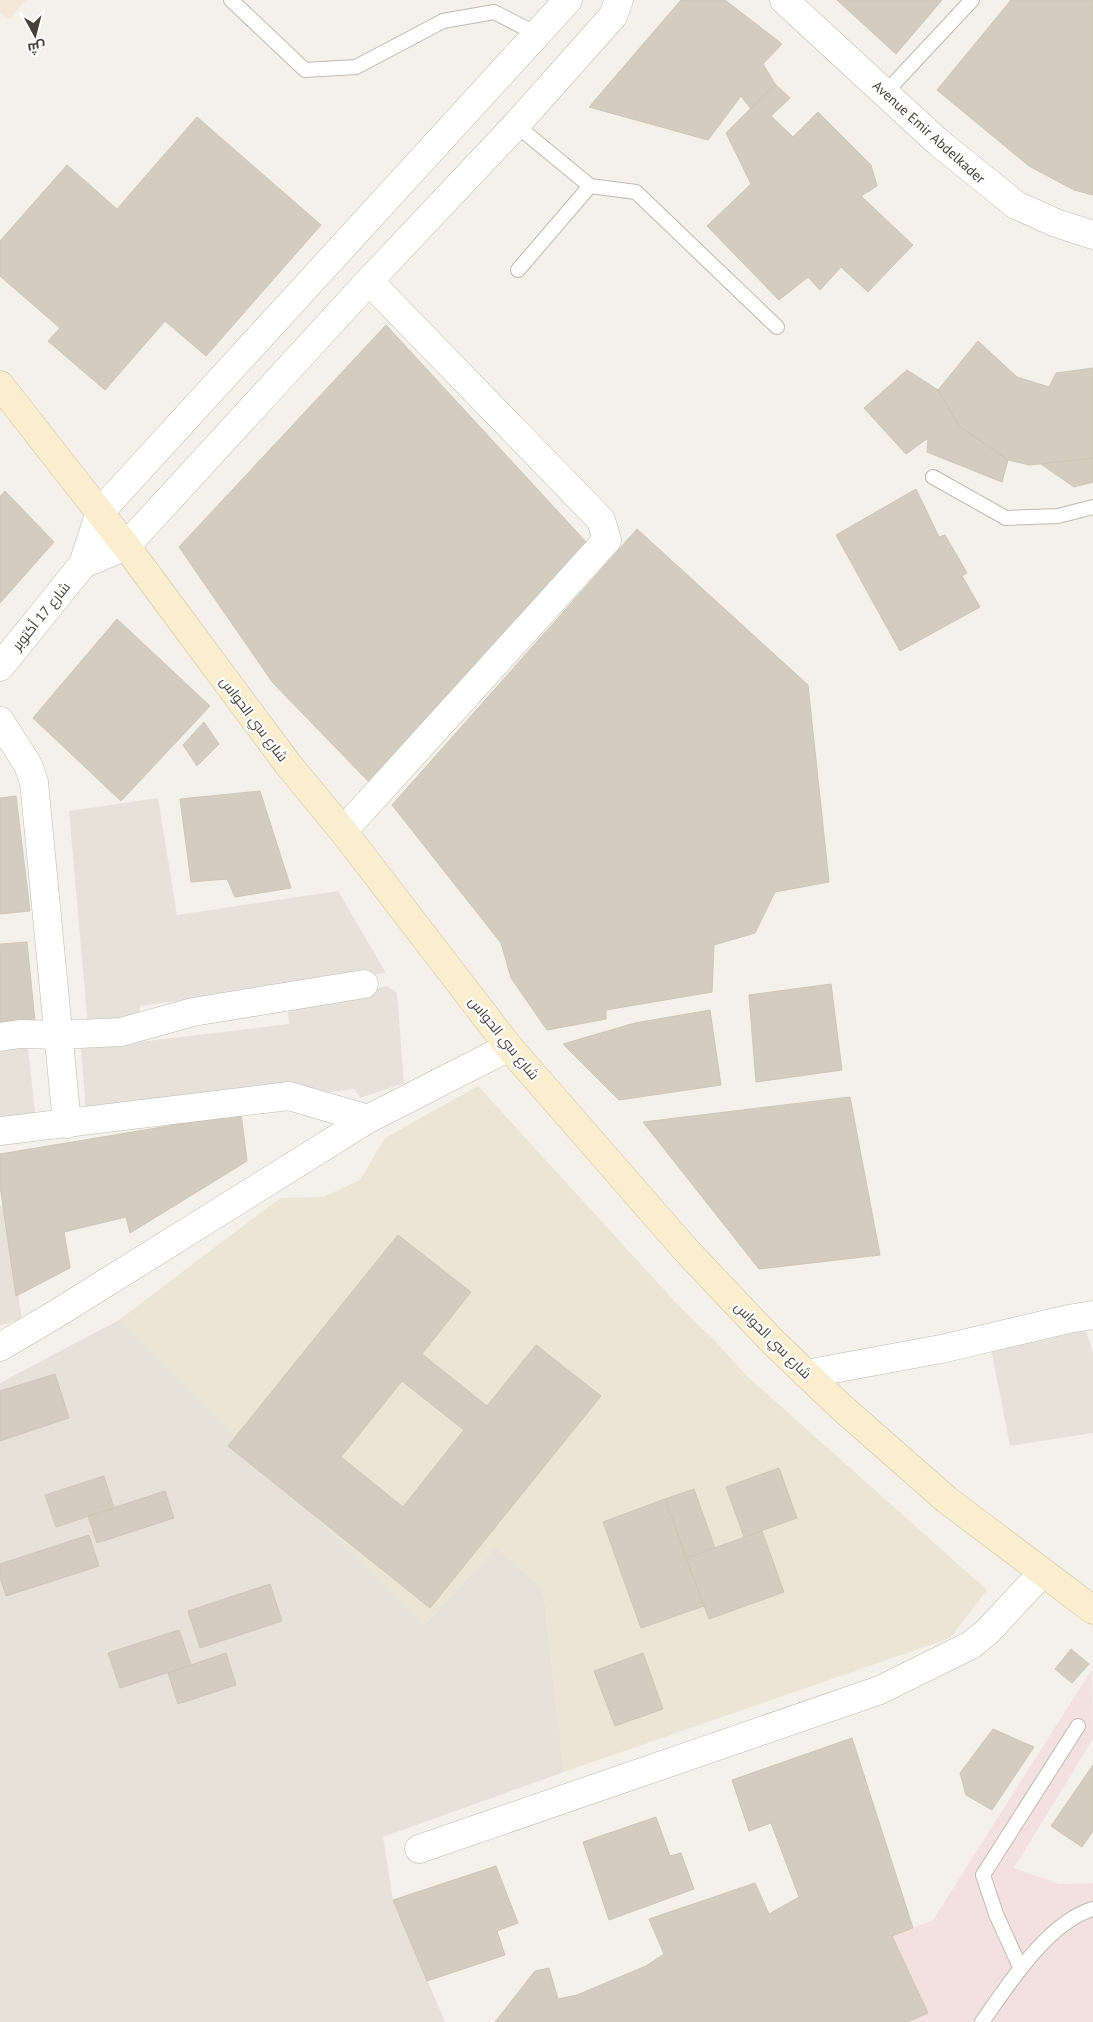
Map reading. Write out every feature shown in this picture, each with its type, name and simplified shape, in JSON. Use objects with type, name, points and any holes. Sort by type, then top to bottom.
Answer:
[{"type":"street","points":[[83,564],[100,512],[568,0]]},
{"type":"street","points":[[83,564],[126,546],[369,281],[516,125],[613,16],[619,0]]},
{"type":"street","name":"Avenue Emir Abdelkader","points":[[784,0],[938,142],[1016,206],[1056,224],[1093,235]]},
{"type":"street","points":[[343,831],[607,540],[601,520],[369,281]]},
{"type":"street","name":"شارع سي الحواس","points":[[0,385],[126,546],[287,763],[343,831],[509,1047],[685,1249],[771,1340],[806,1374],[947,1500],[1093,1610]]},
{"type":"street","name":"شارع 17 أكتوبر","points":[[0,667],[83,564]]},
{"type":"street","points":[[0,721],[28,766],[34,782],[47,896],[67,1124]]},
{"type":"street","points":[[0,1037],[20,1034],[58,1035],[120,1032],[193,1012],[364,984]]},
{"type":"street","points":[[0,1347],[368,1119],[509,1047]]},
{"type":"street","points":[[0,1131],[289,1096],[368,1119]]},
{"type":"street","points":[[806,1374],[941,1349],[1068,1318],[1093,1316]]},
{"type":"street","points":[[419,1849],[880,1690],[971,1645],[988,1631],[1042,1573]]},
{"type":"lane","points":[[231,0],[305,70],[356,68],[444,21],[494,12],[537,34]]},
{"type":"lane","points":[[885,93],[972,0]]},
{"type":"lane","points":[[516,125],[590,186],[636,192],[777,326]]},
{"type":"lane","points":[[518,270],[590,186]]},
{"type":"lane","points":[[933,477],[1006,518],[1058,516],[1093,506]]},
{"type":"lane","points":[[1020,1967],[996,1914],[983,1875],[1078,1726]]},
{"type":"lane","points":[[982,2022],[1020,1967],[1042,1943],[1068,1921],[1093,1909]]},
{"type":"shaded area","points":[[0,0],[26,0],[9,19],[0,13]]},
{"type":"shaded area","points":[[158,798],[177,915],[338,891],[386,973],[140,1006],[140,1022],[88,1027],[69,811]]},
{"type":"shaded area","points":[[387,986],[397,993],[404,1083],[360,1098],[355,1089],[87,1123],[81,1049],[289,1024],[288,1011]]},
{"type":"shaded area","points":[[27,1040],[36,1121],[0,1127],[0,1044]]},
{"type":"shaded area","points":[[478,1086],[677,1304],[747,1376],[987,1590],[950,1638],[564,1772],[543,1589],[496,1547],[424,1625],[119,1320],[280,1198],[323,1197],[360,1180],[385,1138]]},
{"type":"shaded area","points":[[0,1206],[4,1206],[22,1319],[0,1326]]},
{"type":"shaded area","points":[[119,1320],[424,1625],[496,1547],[543,1589],[564,1772],[383,1837],[393,1900],[445,2022],[0,2022],[0,1383]]},
{"type":"shaded area","points":[[1084,1324],[1093,1354],[1093,1433],[1010,1446],[990,1344]]},
{"type":"shaded area","points":[[1092,1669],[1093,1739],[1014,1868],[1059,1884],[1093,1883],[1093,2022],[907,2022],[928,2012],[892,1936],[933,1920]]},
{"type":"building","points":[[681,0],[725,0],[782,44],[763,64],[775,84],[751,109],[741,96],[708,140],[589,107]]},
{"type":"building","points":[[837,0],[942,0],[896,54]]},
{"type":"building","points":[[1011,0],[1093,0],[1093,195],[1074,190],[1029,166],[937,90]]},
{"type":"building","points":[[775,84],[790,98],[771,116],[793,137],[818,112],[871,165],[877,186],[861,196],[913,245],[868,292],[841,267],[820,290],[808,277],[779,300],[707,226],[751,184],[726,133]]},
{"type":"building","points":[[197,117],[321,225],[206,356],[165,321],[105,390],[48,341],[60,328],[0,276],[0,241],[67,165],[117,209]]},
{"type":"building","points":[[386,325],[587,543],[369,782],[273,683],[179,547]]},
{"type":"building","points":[[978,341],[1017,377],[1049,387],[1056,373],[1093,368],[1093,458],[1030,465],[1008,460],[959,426],[938,390]]},
{"type":"building","points":[[907,370],[938,390],[959,426],[1008,460],[1002,482],[927,452],[928,438],[906,454],[864,408]]},
{"type":"building","points":[[1093,458],[1093,482],[1074,487],[1041,464]]},
{"type":"building","points":[[916,489],[939,537],[945,535],[967,573],[962,576],[980,607],[900,651],[836,535]]},
{"type":"building","points":[[5,491],[54,542],[0,603],[0,497]]},
{"type":"building","points":[[637,529],[808,685],[829,882],[775,892],[755,933],[714,945],[712,992],[606,1010],[606,1019],[547,1030],[511,978],[501,943],[392,805]]},
{"type":"building","points":[[117,619],[210,706],[121,801],[33,718]]},
{"type":"building","points":[[204,722],[219,744],[197,766],[183,745]]},
{"type":"building","points":[[260,791],[291,888],[235,897],[227,879],[191,882],[180,799]]},
{"type":"building","points":[[16,796],[30,911],[0,914],[0,798]]},
{"type":"building","points":[[27,942],[35,1021],[0,1025],[0,944]]},
{"type":"building","points":[[831,984],[842,1070],[756,1082],[749,995]]},
{"type":"building","points":[[710,1010],[721,1085],[619,1100],[563,1044],[635,1023]]},
{"type":"building","points":[[850,1097],[880,1255],[759,1269],[643,1122]]},
{"type":"building","points":[[241,1114],[247,1161],[130,1233],[126,1217],[64,1232],[70,1268],[16,1296],[0,1186],[0,1154]]},
{"type":"building","points":[[398,1235],[471,1292],[422,1354],[487,1406],[536,1345],[601,1396],[430,1608],[228,1446]],"holes":[[[402,1381],[464,1430],[403,1507],[341,1457]]]},
{"type":"building","points":[[55,1374],[69,1418],[0,1441],[0,1391]]},
{"type":"building","points":[[779,1468],[797,1518],[744,1537],[726,1487]]},
{"type":"building","points":[[104,1476],[114,1508],[56,1527],[45,1495]]},
{"type":"building","points":[[694,1489],[715,1548],[686,1558],[665,1499]]},
{"type":"building","points":[[165,1491],[174,1518],[97,1543],[88,1516]]},
{"type":"building","points":[[665,1499],[704,1606],[641,1628],[603,1522]]},
{"type":"building","points":[[762,1531],[784,1592],[709,1619],[686,1558]]},
{"type":"building","points":[[89,1535],[99,1566],[6,1596],[0,1577],[0,1564]]},
{"type":"building","points":[[270,1584],[282,1621],[200,1648],[188,1611]]},
{"type":"building","points":[[179,1630],[191,1665],[120,1688],[108,1653]]},
{"type":"building","points":[[1071,1649],[1089,1664],[1072,1683],[1055,1669]]},
{"type":"building","points":[[226,1653],[236,1685],[178,1704],[168,1673]]},
{"type":"building","points":[[643,1653],[663,1709],[615,1726],[594,1671]]},
{"type":"building","points":[[993,1729],[1034,1747],[992,1810],[966,1795],[960,1773]]},
{"type":"building","points":[[852,1738],[913,1928],[892,1936],[928,2013],[907,2022],[495,2022],[535,1971],[549,1968],[558,1999],[577,1995],[646,1966],[664,1954],[649,1919],[755,1883],[769,1914],[799,1897],[771,1823],[749,1831],[732,1780]]},
{"type":"building","points":[[1093,1765],[1093,1831],[1082,1847],[1051,1826]]},
{"type":"building","points":[[656,1817],[670,1856],[681,1853],[694,1889],[609,1920],[583,1842]]},
{"type":"building","points":[[496,1866],[518,1923],[497,1931],[505,1955],[427,1981],[393,1900]]}]
